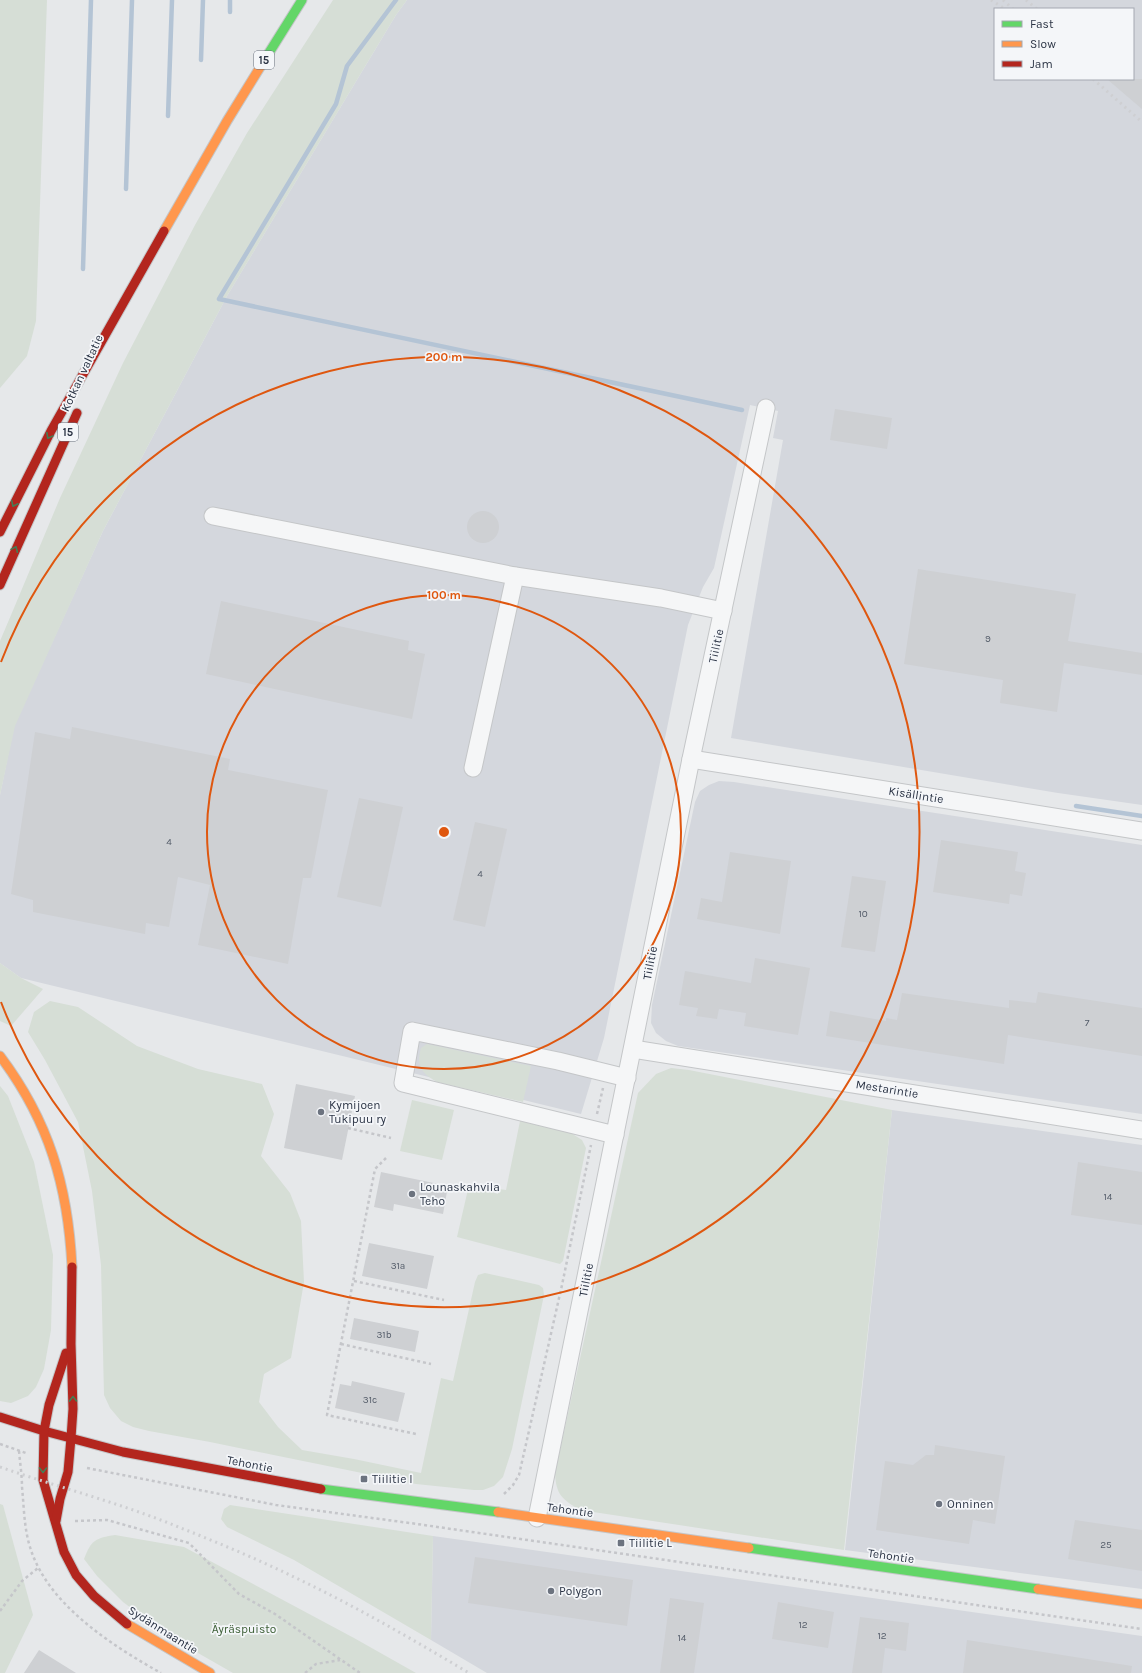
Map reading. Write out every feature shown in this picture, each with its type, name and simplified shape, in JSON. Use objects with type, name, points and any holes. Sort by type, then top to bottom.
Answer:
[{"type":"main road","name":"Kotkan valtatie","points":[[0,532],[52,431],[227,121],[302,0]]},
{"type":"main road","name":"Kotkan valtatie","points":[[101,361],[138,281]]},
{"type":"main road","name":"Kotkan valtatie","points":[[0,585],[82,403]]},
{"type":"main road","points":[[0,1056],[26,1092],[48,1140],[57,1167],[68,1225],[71,1256],[71,1357],[73,1398],[68,1472],[58,1504],[55,1525]]},
{"type":"main road","name":"Sydänmaantie","points":[[71,1324],[68,1344],[49,1405],[44,1431],[43,1480],[64,1552],[76,1574],[94,1596],[126,1623],[210,1673]]},
{"type":"main road","name":"Tehontie","points":[[0,1416],[44,1431],[123,1452],[312,1488],[537,1518],[1142,1604]]},
{"type":"street","name":"Tiilitie","points":[[537,1518],[691,759],[766,408]]},
{"type":"street","points":[[213,516],[515,576],[660,598],[723,611]]},
{"type":"street","points":[[473,768],[515,576]]},
{"type":"street","name":"Kisällintie","points":[[691,759],[1142,831]]},
{"type":"street","points":[[615,1135],[403,1083],[412,1031],[558,1061],[627,1078]]},
{"type":"street","name":"Mestarintie","points":[[633,1049],[1142,1130]]},
{"type":"path","points":[[498,1497],[513,1485],[519,1475],[562,1285],[607,1073]]},
{"type":"path","points":[[348,1128],[391,1138]]},
{"type":"path","points":[[386,1158],[375,1169],[327,1415],[416,1434]]},
{"type":"path","points":[[354,1280],[444,1300]]},
{"type":"path","points":[[341,1344],[431,1364]]},
{"type":"path","points":[[0,1444],[33,1455]]},
{"type":"path","points":[[80,1467],[276,1505],[1142,1629]]},
{"type":"path","points":[[55,1525],[74,1521],[107,1520],[189,1543],[239,1594],[275,1614],[360,1673]]},
{"type":"path","points":[[0,1611],[22,1581],[38,1568]]},
{"type":"path","points":[[305,1673],[316,1664],[340,1660]]},
{"type":"shaded area","points":[[407,0],[1142,0],[1142,805],[1058,793],[731,738],[783,440],[773,438],[778,411],[750,405],[714,568],[703,587],[688,625],[604,1038],[581,1114],[21,978],[0,963],[0,795],[14,726],[103,531],[227,296],[396,15]]},
{"type":"shaded area","points":[[719,781],[734,782],[1142,845],[1142,1114],[678,1046],[666,1041],[656,1033],[651,1023],[652,1005],[695,802],[700,791]]},
{"type":"shaded area","points":[[892,1110],[1142,1145],[1142,1589],[845,1550]]},
{"type":"shaded area","points":[[433,1536],[1142,1636],[1142,1673],[487,1673],[431,1640]]},
{"type":"green space","points":[[0,0],[47,0],[36,321],[27,356],[0,388]]},
{"type":"green space","points":[[333,0],[407,0],[396,15],[227,296],[103,531],[15,726],[0,795],[0,641],[60,498],[123,363],[195,225],[247,133]]},
{"type":"green space","points":[[0,963],[21,978],[43,989],[11,1026],[0,1021]]},
{"type":"green space","points":[[50,1001],[78,1007],[137,1046],[198,1069],[262,1084],[274,1114],[261,1156],[290,1193],[301,1221],[304,1282],[291,1358],[264,1374],[259,1402],[278,1427],[302,1450],[421,1473],[441,1378],[453,1381],[475,1282],[478,1275],[485,1273],[539,1285],[543,1288],[544,1295],[512,1449],[503,1477],[494,1486],[483,1490],[474,1490],[416,1484],[149,1431],[133,1427],[121,1421],[110,1408],[104,1395],[101,1265],[92,1191],[78,1122],[45,1060],[28,1032],[34,1012]]},
{"type":"green space","points":[[427,1044],[531,1066],[523,1102],[437,1082],[432,1079],[421,1068],[419,1060],[421,1048]]},
{"type":"green space","points":[[671,1068],[689,1070],[892,1110],[844,1550],[580,1510],[561,1496],[557,1487],[555,1473],[638,1093],[656,1074]]},
{"type":"green space","points":[[0,1086],[8,1096],[34,1162],[53,1255],[51,1330],[44,1369],[36,1387],[28,1396],[11,1403],[0,1401]]},
{"type":"green space","points":[[412,1100],[454,1110],[442,1160],[400,1151]]},
{"type":"green space","points":[[520,1121],[571,1133],[582,1140],[586,1148],[563,1261],[560,1264],[457,1237],[469,1185],[498,1194],[499,1189],[506,1190]]},
{"type":"green space","points":[[0,1504],[3,1505],[33,1615],[5,1673],[0,1673]]},
{"type":"green space","points":[[230,1505],[433,1536],[431,1640],[294,1560],[227,1527],[221,1519],[224,1509]]},
{"type":"green space","name":"Äyräspuisto","points":[[115,1535],[184,1547],[416,1673],[233,1673],[170,1637],[123,1602],[97,1576],[84,1559],[89,1548],[95,1541],[103,1537]]},
{"type":"building","points":[[1142,79],[1142,109],[1108,80]]},
{"type":"building","points":[[835,409],[892,418],[887,449],[830,440]]},
{"type":"building","points":[[480,511],[486,511],[496,518],[499,527],[498,533],[492,540],[486,543],[480,543],[470,536],[467,530],[467,524],[474,514]]},
{"type":"building","points":[[918,569],[1076,594],[1068,641],[1142,653],[1142,675],[1064,663],[1057,712],[1000,703],[1003,680],[904,664]]},
{"type":"building","points":[[221,601],[409,641],[408,650],[425,654],[412,719],[206,674]]},
{"type":"building","points":[[72,727],[230,759],[228,770],[328,790],[311,878],[303,878],[288,964],[198,945],[210,885],[178,877],[169,927],[146,923],[145,934],[33,912],[33,900],[11,894],[35,732],[70,739]]},
{"type":"building","points":[[359,798],[403,807],[381,907],[337,897]]},
{"type":"building","points":[[475,822],[507,829],[485,927],[453,920]]},
{"type":"building","points":[[941,840],[1018,852],[1015,871],[1026,873],[1022,896],[1010,894],[1009,904],[933,892]]},
{"type":"building","points":[[730,852],[791,861],[780,934],[697,919],[701,898],[722,902]]},
{"type":"building","points":[[852,876],[886,881],[875,952],[841,947]]},
{"type":"building","points":[[755,958],[810,968],[798,1035],[744,1026],[746,1013],[719,1009],[717,1019],[696,1016],[698,1008],[679,1005],[685,971],[751,983]]},
{"type":"building","points":[[1038,992],[1142,1008],[1142,1056],[1008,1035],[1004,1064],[826,1036],[830,1011],[886,1021],[886,1018],[897,1020],[902,993],[1009,1008],[1009,1000],[1036,1003]]},
{"type":"building","name":"Kymijoen Tukipuu ry","points":[[296,1084],[355,1096],[342,1160],[284,1148]]},
{"type":"building","points":[[1078,1162],[1142,1172],[1142,1225],[1071,1215]]},
{"type":"building","points":[[381,1172],[448,1186],[443,1214],[394,1204],[393,1211],[374,1207]]},
{"type":"building","points":[[369,1243],[434,1256],[427,1289],[362,1276]]},
{"type":"building","points":[[354,1318],[419,1331],[415,1352],[350,1339]]},
{"type":"building","points":[[352,1381],[405,1393],[398,1422],[335,1408],[340,1384],[351,1386]]},
{"type":"building","name":"Onninen","points":[[935,1445],[1005,1456],[995,1524],[973,1520],[969,1544],[876,1530],[885,1461],[913,1465],[926,1455],[934,1455]]},
{"type":"building","points":[[1075,1520],[1142,1530],[1142,1571],[1068,1559]]},
{"type":"building","name":"Polygon","points":[[475,1557],[633,1580],[627,1626],[468,1603]]},
{"type":"building","points":[[670,1598],[704,1603],[694,1673],[660,1673]]},
{"type":"building","points":[[778,1602],[834,1612],[828,1648],[772,1639]]},
{"type":"building","points":[[860,1617],[909,1623],[906,1651],[885,1648],[882,1673],[852,1673]]},
{"type":"building","points":[[967,1640],[1132,1666],[1131,1673],[963,1673]]},
{"type":"building","points":[[39,1650],[76,1673],[24,1673]]},
{"type":"waterway","points":[[83,269],[91,0]]},
{"type":"waterway","points":[[126,189],[132,0]]},
{"type":"waterway","points":[[168,116],[172,0]]},
{"type":"waterway","points":[[201,60],[203,0]]},
{"type":"waterway","points":[[230,0],[230,12]]},
{"type":"waterway","points":[[396,0],[347,66],[336,104],[219,299],[742,410]]},
{"type":"waterway","points":[[1076,806],[1142,816]]},
{"type":"railway","points":[[991,0],[1003,8]]},
{"type":"railway","points":[[1003,0],[1012,8]]},
{"type":"railway","points":[[1026,0],[1036,8]]},
{"type":"railway","points":[[1094,80],[1142,122]]},
{"type":"railway","points":[[0,1467],[146,1514],[247,1555],[339,1599],[405,1635],[469,1673]]},
{"type":"traffic: fast","points":[[267,56],[302,0]]},
{"type":"traffic: fast","points":[[321,1489],[498,1512]]},
{"type":"traffic: fast","points":[[749,1548],[1038,1589]]},
{"type":"traffic: slow","points":[[164,231],[227,121],[267,56]]},
{"type":"traffic: slow","points":[[0,1056],[17,1080],[31,1105],[53,1156],[66,1209],[72,1267]]},
{"type":"traffic: slow","points":[[498,1512],[749,1548]]},
{"type":"traffic: slow","points":[[1038,1589],[1142,1604]]},
{"type":"traffic: slow","points":[[127,1624],[210,1673]]},
{"type":"traffic: jam","points":[[0,532],[51,431],[164,231]]},
{"type":"traffic: jam","points":[[0,585],[77,413]]},
{"type":"traffic: jam","points":[[71,1438],[73,1409],[71,1344],[72,1267]]},
{"type":"traffic: jam","points":[[44,1431],[49,1405],[66,1353]]},
{"type":"traffic: jam","points":[[0,1417],[44,1431],[123,1452],[321,1489]]},
{"type":"traffic: jam","points":[[44,1431],[43,1480],[64,1552],[76,1575],[94,1596],[127,1624]]},
{"type":"traffic: jam","points":[[56,1521],[60,1499],[68,1472],[71,1438]]},
{"type":"place","name":"Kymijoen Tukipuu ry","points":[[321,1112]]},
{"type":"place","name":"Lounaskahvila Teho","points":[[412,1194]]},
{"type":"place","name":"Tiilitie I","points":[[364,1479]]},
{"type":"place","name":"Onninen","points":[[939,1504]]},
{"type":"place","name":"Tiilitie L","points":[[621,1543]]},
{"type":"place","name":"Polygon","points":[[551,1591]]}]
